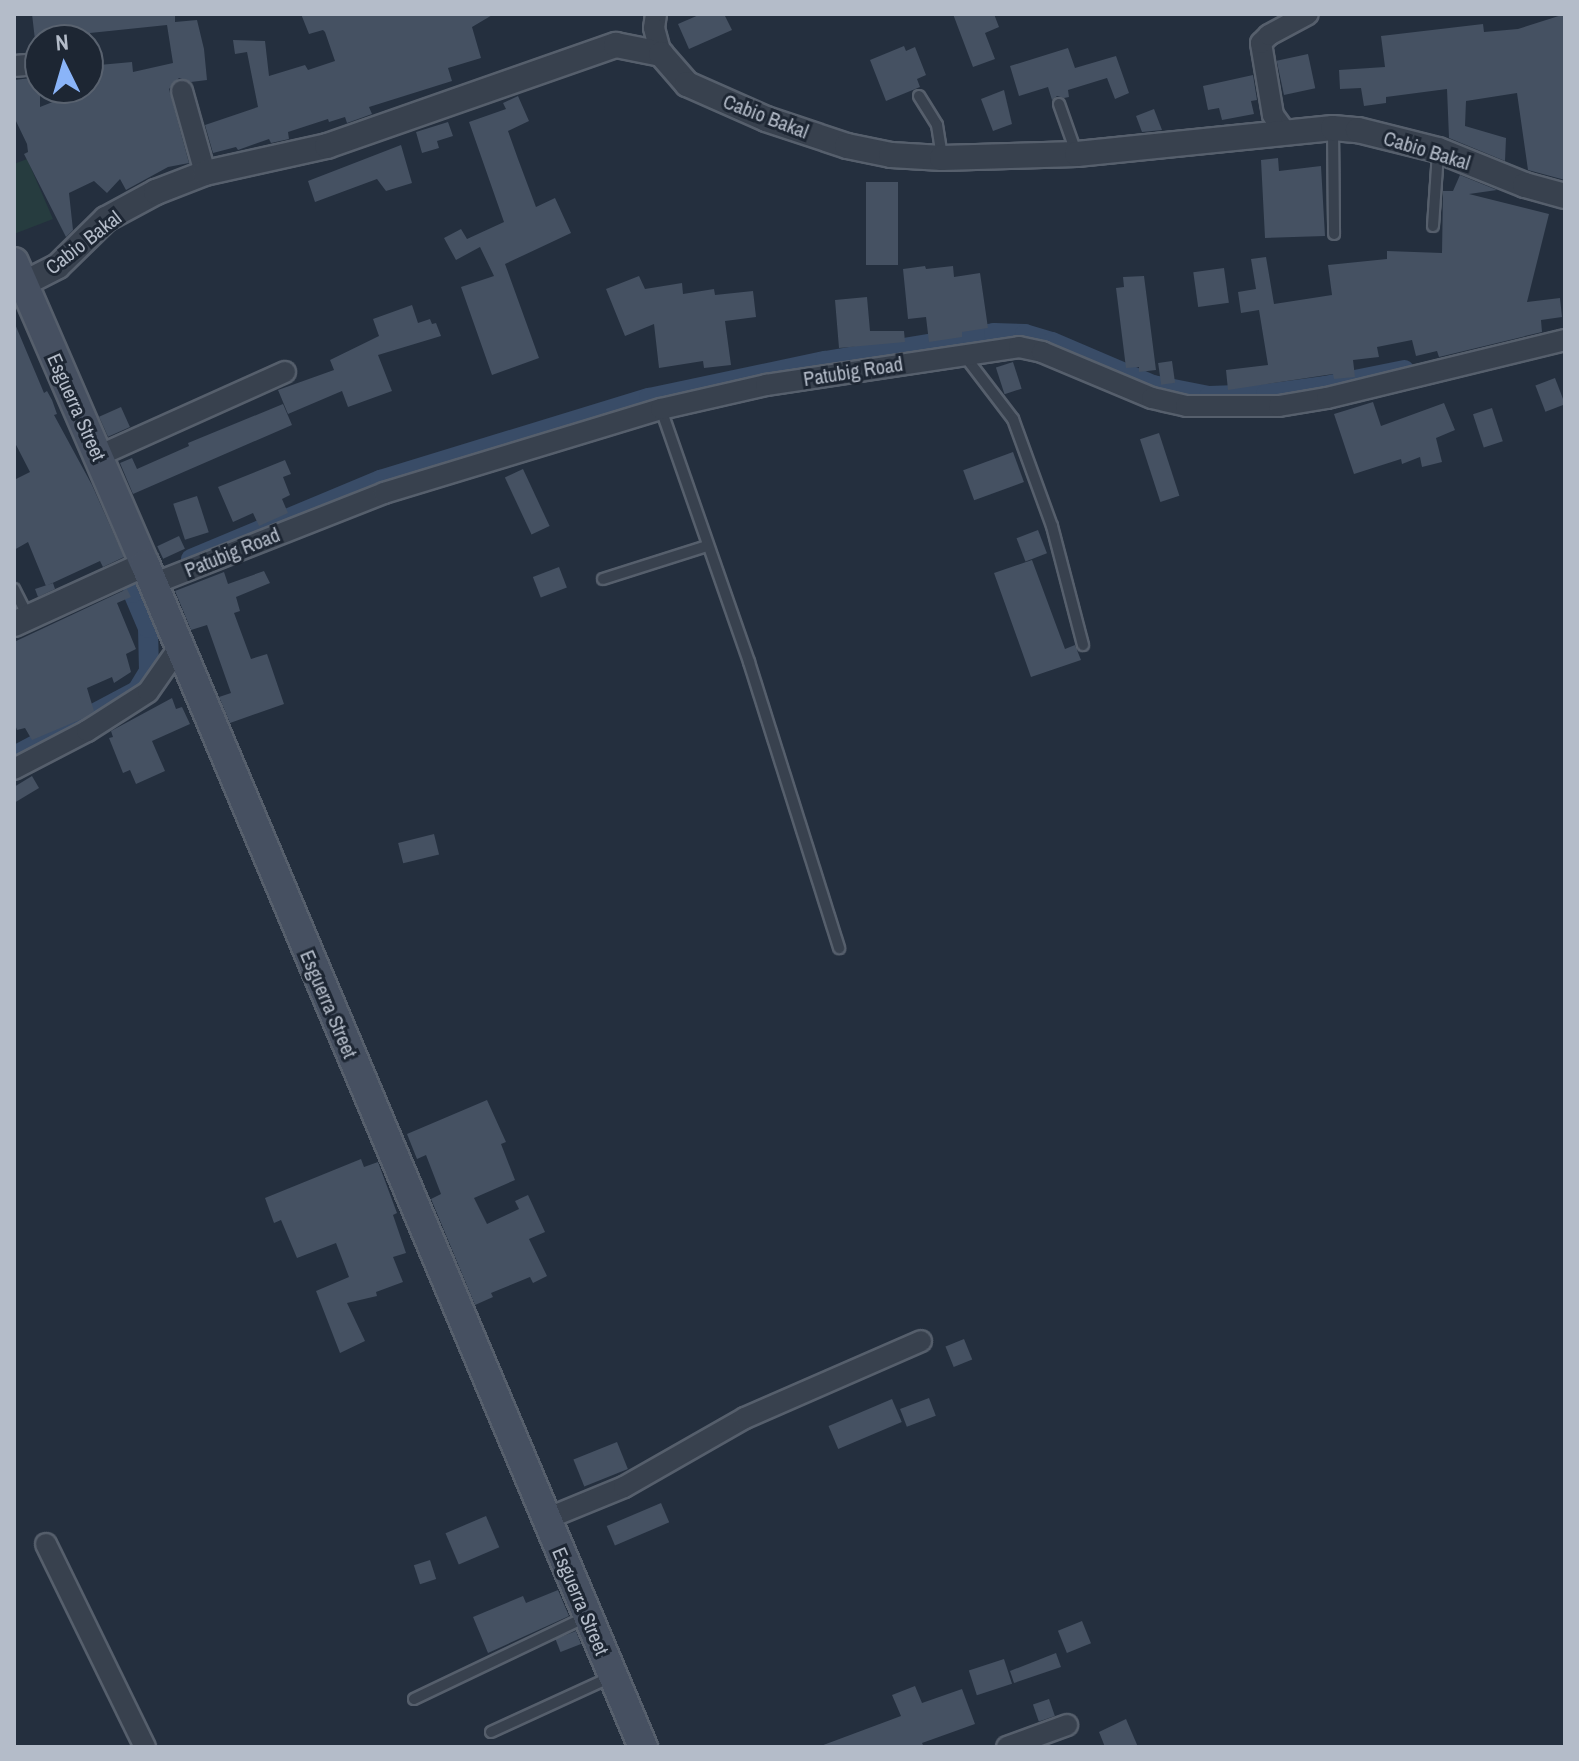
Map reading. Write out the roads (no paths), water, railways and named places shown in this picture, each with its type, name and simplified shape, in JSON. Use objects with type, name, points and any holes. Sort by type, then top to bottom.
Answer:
[{"type":"main road","name":"Esguerra Street","points":[[19,273],[643,1747]]},
{"type":"street","points":[[656,14],[654,28],[661,54]]},
{"type":"street","points":[[1286,133],[1273,115],[1261,43],[1269,35],[1308,14]]},
{"type":"street","name":"Cabio Bakal","points":[[19,273],[58,266],[106,219],[156,192],[205,173],[327,146],[616,45],[661,54],[687,84],[766,119],[847,146],[891,155],[942,158],[1077,154],[1333,128],[1358,130],[1438,150],[1525,185],[1565,196]]},
{"type":"street","points":[[182,91],[205,173]]},
{"type":"street","name":"Patubig Road","points":[[149,574],[384,493],[661,409],[766,385],[1019,347],[1042,352],[1152,398],[1186,406],[1231,408],[1327,398],[1565,340]]},
{"type":"street","points":[[98,456],[285,372]]},
{"type":"street","points":[[21,620],[149,574]]},
{"type":"street","points":[[14,769],[98,725],[148,692],[178,649]]},
{"type":"street","points":[[546,1519],[624,1487],[745,1418],[921,1341]]},
{"type":"street","points":[[46,1544],[145,1747]]},
{"type":"street","points":[[1007,1747],[1067,1725]]},
{"type":"lane","points":[[919,96],[937,125],[942,158]]},
{"type":"lane","points":[[1059,104],[1077,154]]},
{"type":"lane","points":[[1333,128],[1334,234]]},
{"type":"lane","points":[[1433,226],[1438,150]]},
{"type":"lane","points":[[962,354],[1013,419],[1052,526],[1083,645]]},
{"type":"lane","points":[[661,409],[749,662],[839,948]]},
{"type":"lane","points":[[603,579],[707,546]]},
{"type":"lane","points":[[14,589],[21,620]]},
{"type":"lane","points":[[414,1699],[587,1616]]},
{"type":"lane","points":[[491,1732],[613,1677]]},
{"type":"waterway","points":[[191,559],[380,480],[649,398],[825,361],[994,333],[1025,334],[1052,342],[1153,385],[1209,396],[1266,394],[1404,370]]},
{"type":"waterway","points":[[14,756],[137,691],[149,671],[148,628],[133,593],[137,583]]}]
